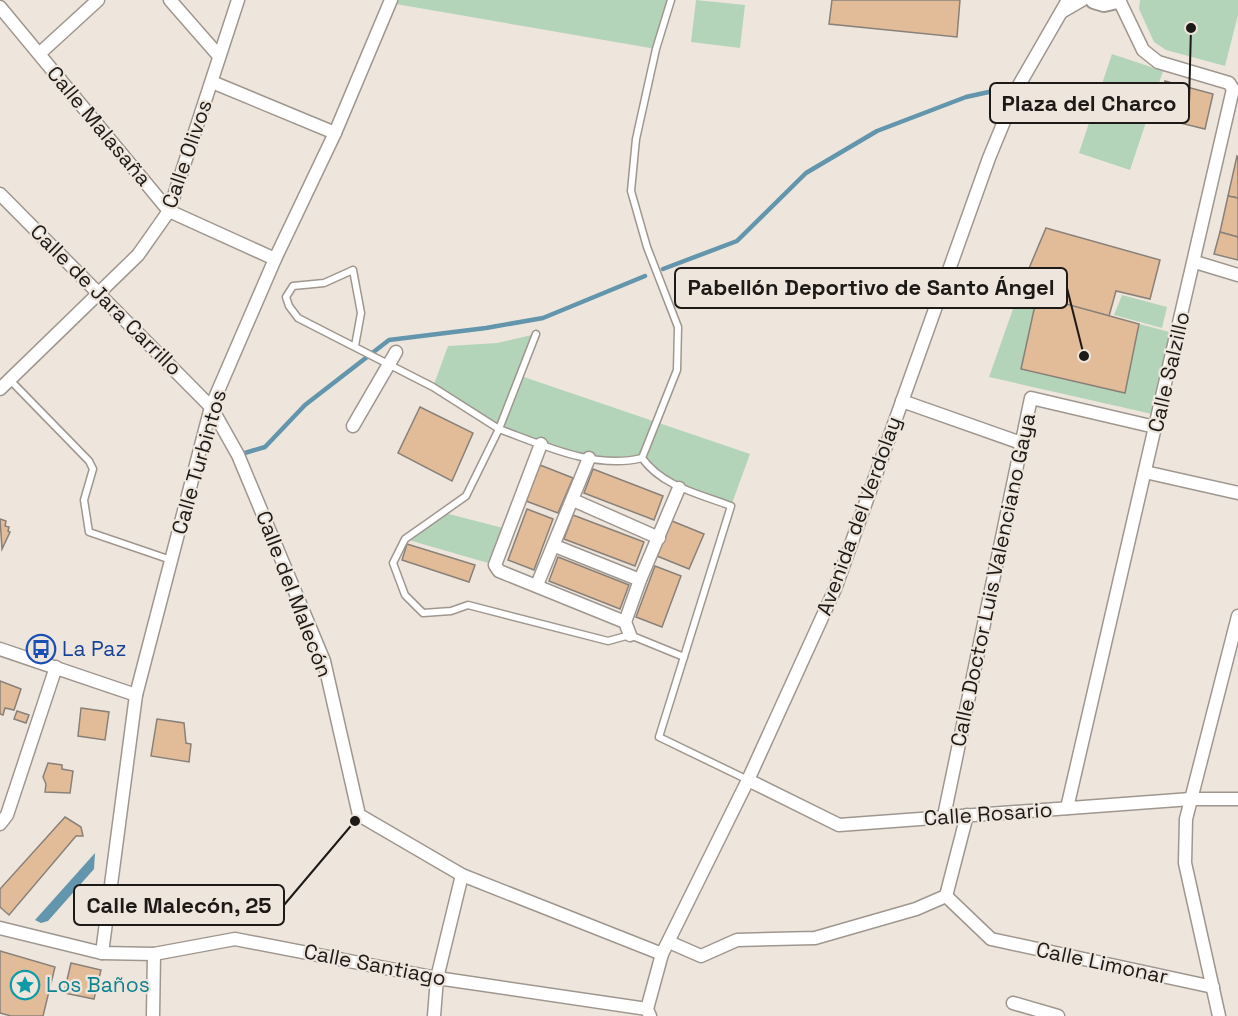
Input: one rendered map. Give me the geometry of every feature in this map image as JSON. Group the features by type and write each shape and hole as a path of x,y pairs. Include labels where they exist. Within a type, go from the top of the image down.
{"main road":[{"path":"1092,0 1111,3 1118,0"}],"street":[{"path":"39,54 98,0"},
{"path":"170,0 219,56"},
{"name":"Calle Olivos","path":"0,389 138,255 169,211 238,0"},
{"name":"Calle Turbintos","path":"102,953 136,695 212,407 275,260 335,133 391,0"},
{"name":"Avenida del Verdolay","path":"649,1013 662,954 748,780 836,589 989,158 1019,85 1068,0"},
{"name":"Avenida del Verdolay","path":"1062,12 1092,0"},
{"name":"Calle Salzillo","path":"1067,808 1195,262 1232,86 1149,57 1143,50 1118,0"},
{"name":"Calle Malasaña","path":"0,7 169,211 275,260"},
{"path":"212,81 335,133"},
{"name":"Calle de Jara Carrillo","path":"0,194 212,407"},
{"path":"1195,262 1238,274"},
{"path":"353,426 396,352"},
{"name":"Calle Doctor Luis Valenciano Gaya","path":"944,816 1031,398 1155,427"},
{"path":"902,401 1021,443"},
{"name":"Calle del Malecón","path":"212,407 238,455 324,662 359,815 462,875 662,954"},
{"path":"541,444 495,565 499,571 626,622"},
{"path":"537,585 555,546 589,458"},
{"path":"1145,472 1238,493"},
{"path":"630,635 626,622 640,580 679,488"},
{"path":"573,500 659,538"},
{"path":"555,546 640,580"},
{"path":"1219,1016 1185,863 1185,819 1238,616"},
{"path":"0,649 136,695"},
{"path":"0,824 7,815 56,667"},
{"name":"Calle Rosario","path":"748,780 839,825 1191,799 1238,799"},
{"path":"669,942 701,956 737,940 815,938 916,909 946,896 967,815"},
{"path":"434,1016 437,978 462,875"},
{"name":"Calle Limonar","path":"946,896 991,939 1213,987"},
{"path":"0,928 102,953"},
{"name":"Calle Santiago","path":"102,953 154,954 235,939 437,978 649,1013"},
{"path":"153,1016 154,954"},
{"path":"1013,1003 1058,1016"}],"lane":[{"path":"642,458 676,369 678,327 647,247 631,191 636,139 656,49 671,0"},
{"path":"355,346 361,313 353,270 324,283 292,286 286,297 288,306 298,318 433,387 499,429 589,458 622,463 642,458"},
{"path":"536,334 499,429 466,496 405,539 393,562 405,595 423,613 451,611 468,605 608,641 630,635 684,657"},
{"path":"10,379 89,461 93,469 84,501 89,532 171,560"},
{"path":"642,458 652,472 679,488 731,506 659,737 748,780"}],"green space":[{"path":"391,0 671,0 656,49 390,3"},
{"path":"696,0 745,5 740,48 691,42"},
{"path":"1140,0 1238,0 1238,15 1225,66 1166,50 1154,42 1139,9"},
{"path":"1112,54 1163,71 1130,170 1079,153"},
{"path":"1019,292 1177,334 1152,414 989,377"},
{"path":"1122,295 1167,307 1162,328 1114,315"},
{"path":"536,334 521,376 750,454 731,506 679,488 642,459 589,458 499,429 433,387 448,346 497,343"},
{"path":"445,513 507,529 495,565 405,539"}],"water":[{"path":"95,853 94,869 48,921 41,923 35,920"}],"building":[{"path":"832,0 960,0 957,37 829,24"},
{"path":"1165,81 1213,94 1205,129 1156,117"},
{"path":"1238,157 1238,198 1228,196"},
{"path":"1228,196 1238,198 1238,237 1220,232"},
{"path":"1046,228 1160,260 1150,299 1116,291 1109,316 1019,292"},
{"path":"1220,232 1238,237 1238,260 1214,254"},
{"path":"1037,296 1139,324 1125,393 1021,369"},
{"path":"420,407 473,433 452,481 398,453"},
{"path":"540,465 573,478 558,513 526,501"},
{"path":"593,469 663,496 654,520 584,493"},
{"path":"527,509 553,519 534,570 508,560"},
{"path":"573,515 644,542 635,566 564,539"},
{"path":"0,519 6,521 5,526 9,527 10,532 2,549"},
{"path":"672,521 704,534 689,569 657,556"},
{"path":"407,544 475,565 469,582 402,560"},
{"path":"558,557 629,585 620,609 549,581"},
{"path":"655,566 681,576 662,627 636,617"},
{"path":"0,681 21,689 14,710 5,708 3,715 0,714"},
{"path":"81,708 109,712 105,740 78,736"},
{"path":"17,711 29,715 26,723 14,719"},
{"path":"157,719 184,723 186,743 191,744 189,762 151,756"},
{"path":"48,763 62,765 62,769 73,771 70,793 45,792 46,784 43,777"},
{"path":"65,817 81,827 83,836 76,836 9,915 0,907 0,889"},
{"path":"0,951 55,967 43,1016 11,1016 0,1013"},
{"path":"71,963 101,970 94,999 64,993"}],"waterway":[{"path":"663,269 737,241 806,173 877,131 966,97 1016,86"},
{"path":"238,455 265,447 305,405 389,340 486,328 543,318 645,276"}],"place":[{"name":"Plaza del Charco","path":"1191,28"},
{"name":"Pabellón Deportivo de Santo Ángel","path":"1084,356"},
{"name":"La Paz","path":"41,649"},
{"name":"Calle Malecón, 25","path":"355,821"},
{"name":"Los Baños","path":"25,985"}]}
